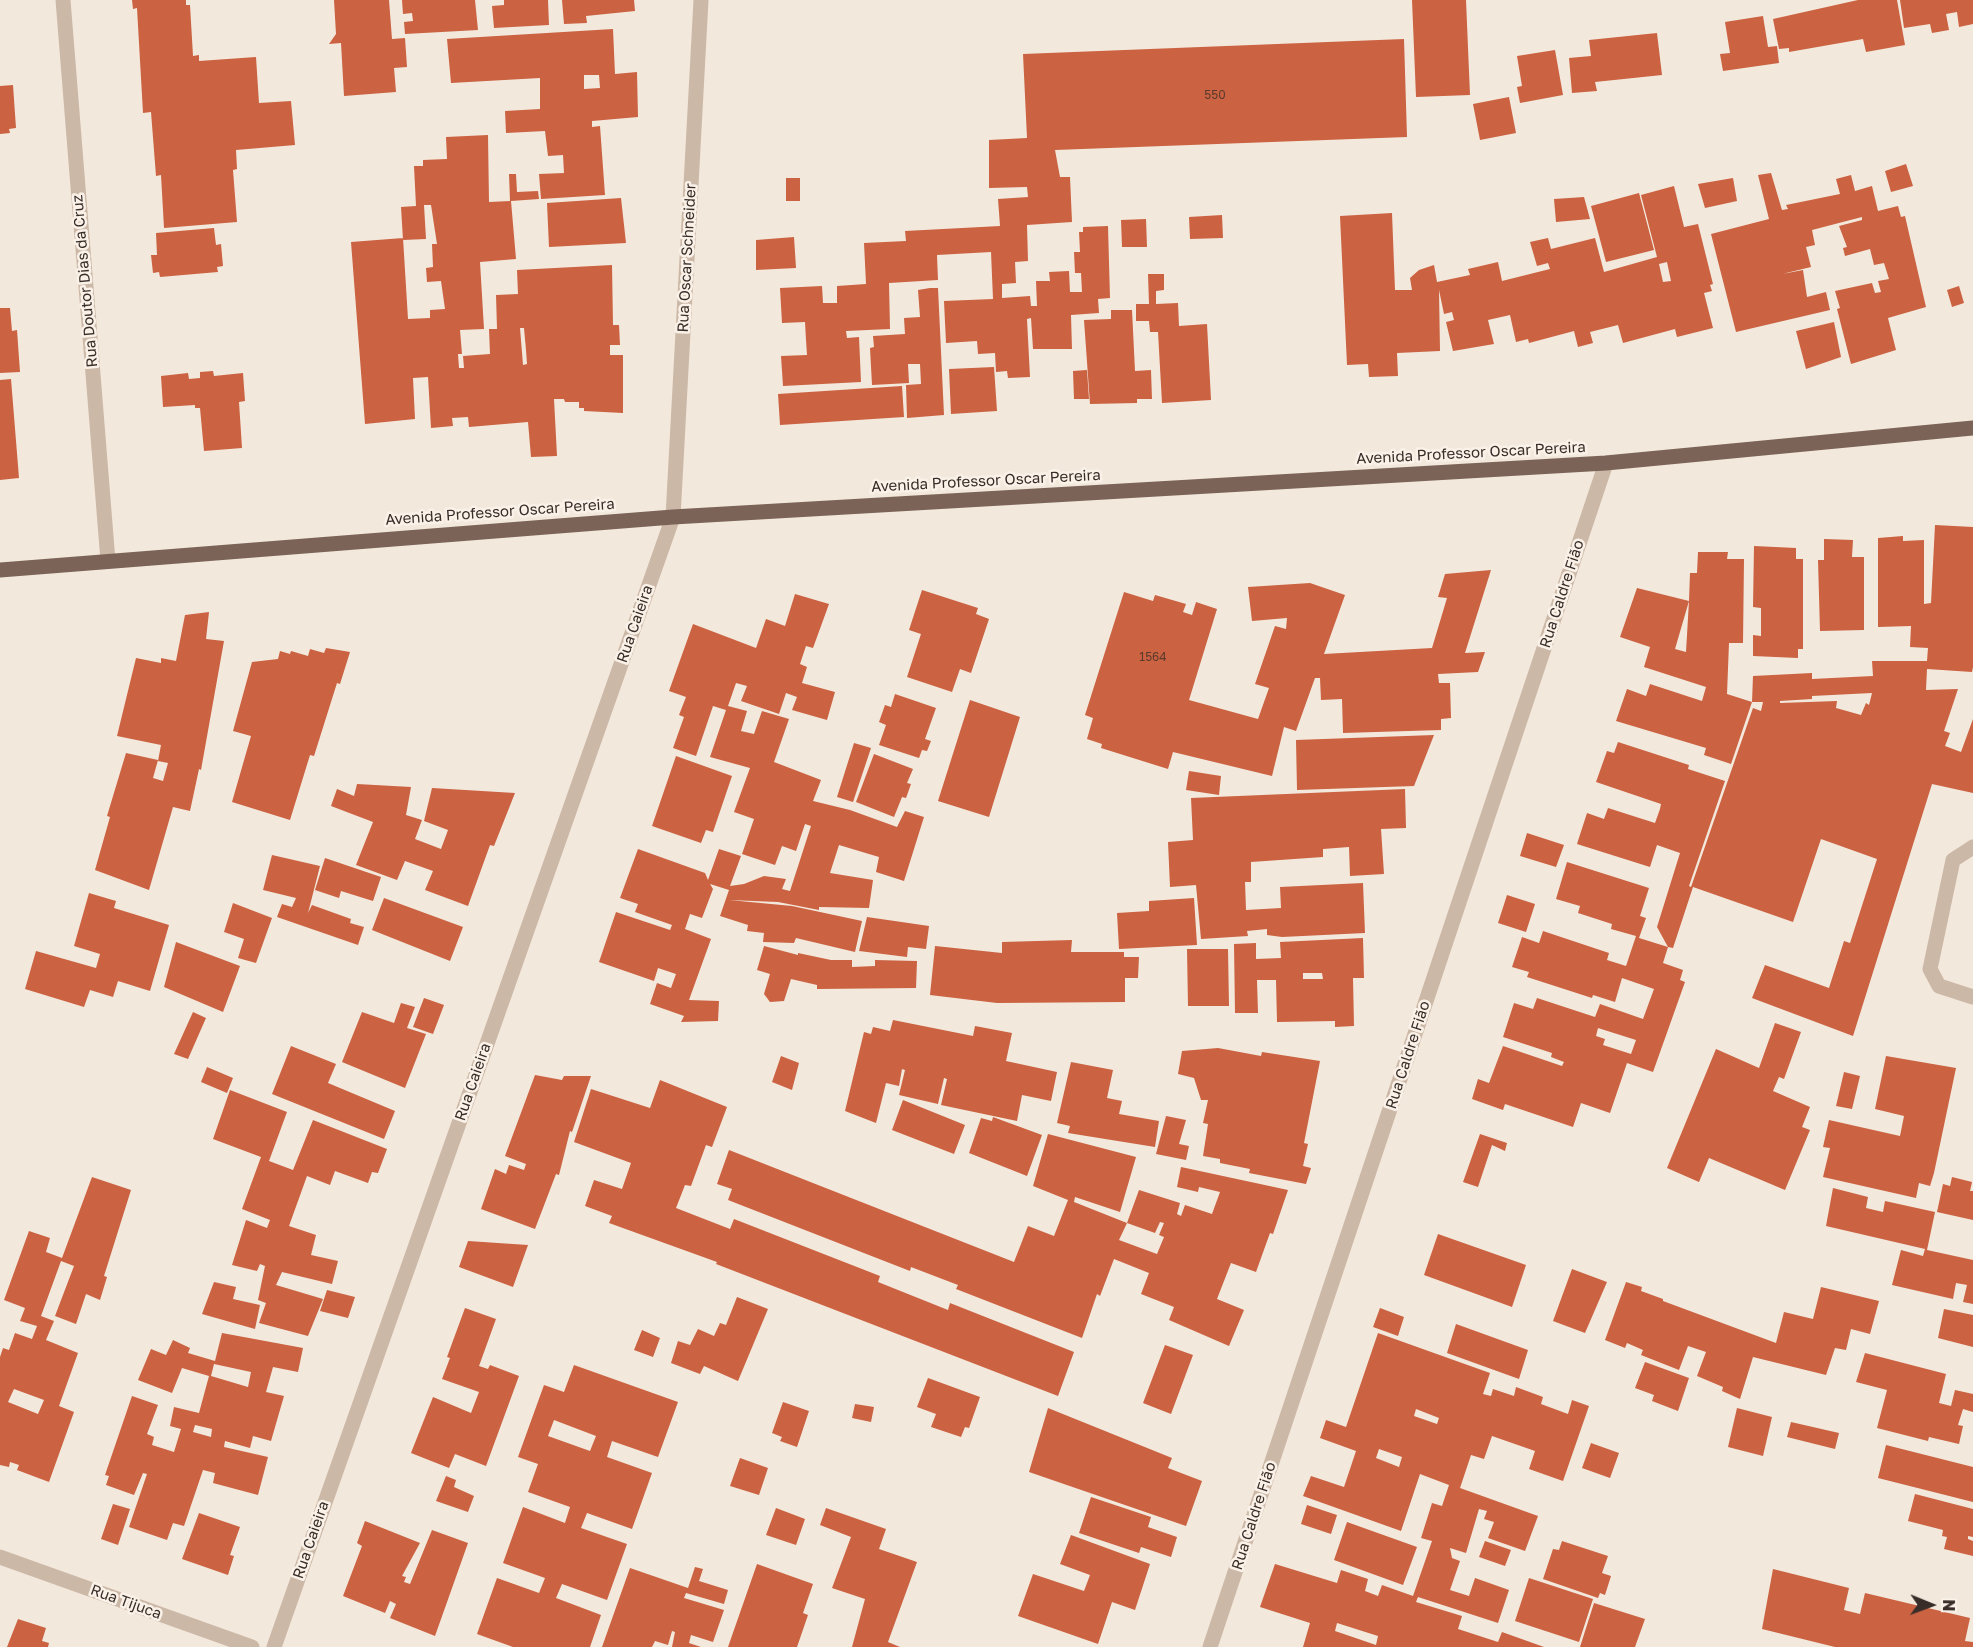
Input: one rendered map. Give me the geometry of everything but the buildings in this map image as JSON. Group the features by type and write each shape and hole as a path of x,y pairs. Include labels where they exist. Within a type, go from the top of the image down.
{"main road":[{"name":"Avenida Professor Oscar Pereira","path":"0,570 673,517 1606,463 1973,428"}],"street":[{"name":"Rua Doutor Dias da Cruz","path":"63,0 108,561"},
{"name":"Rua Oscar Schneider","path":"673,517 701,0"},
{"name":"Rua Caldre Fião","path":"1210,1647 1606,463"},
{"name":"Rua Caieira","path":"274,1647 673,517"},
{"path":"1973,847 1953,861 1930,969 1939,986 1973,997"},
{"name":"Rua Tijuca","path":"0,1557 252,1647"}]}
